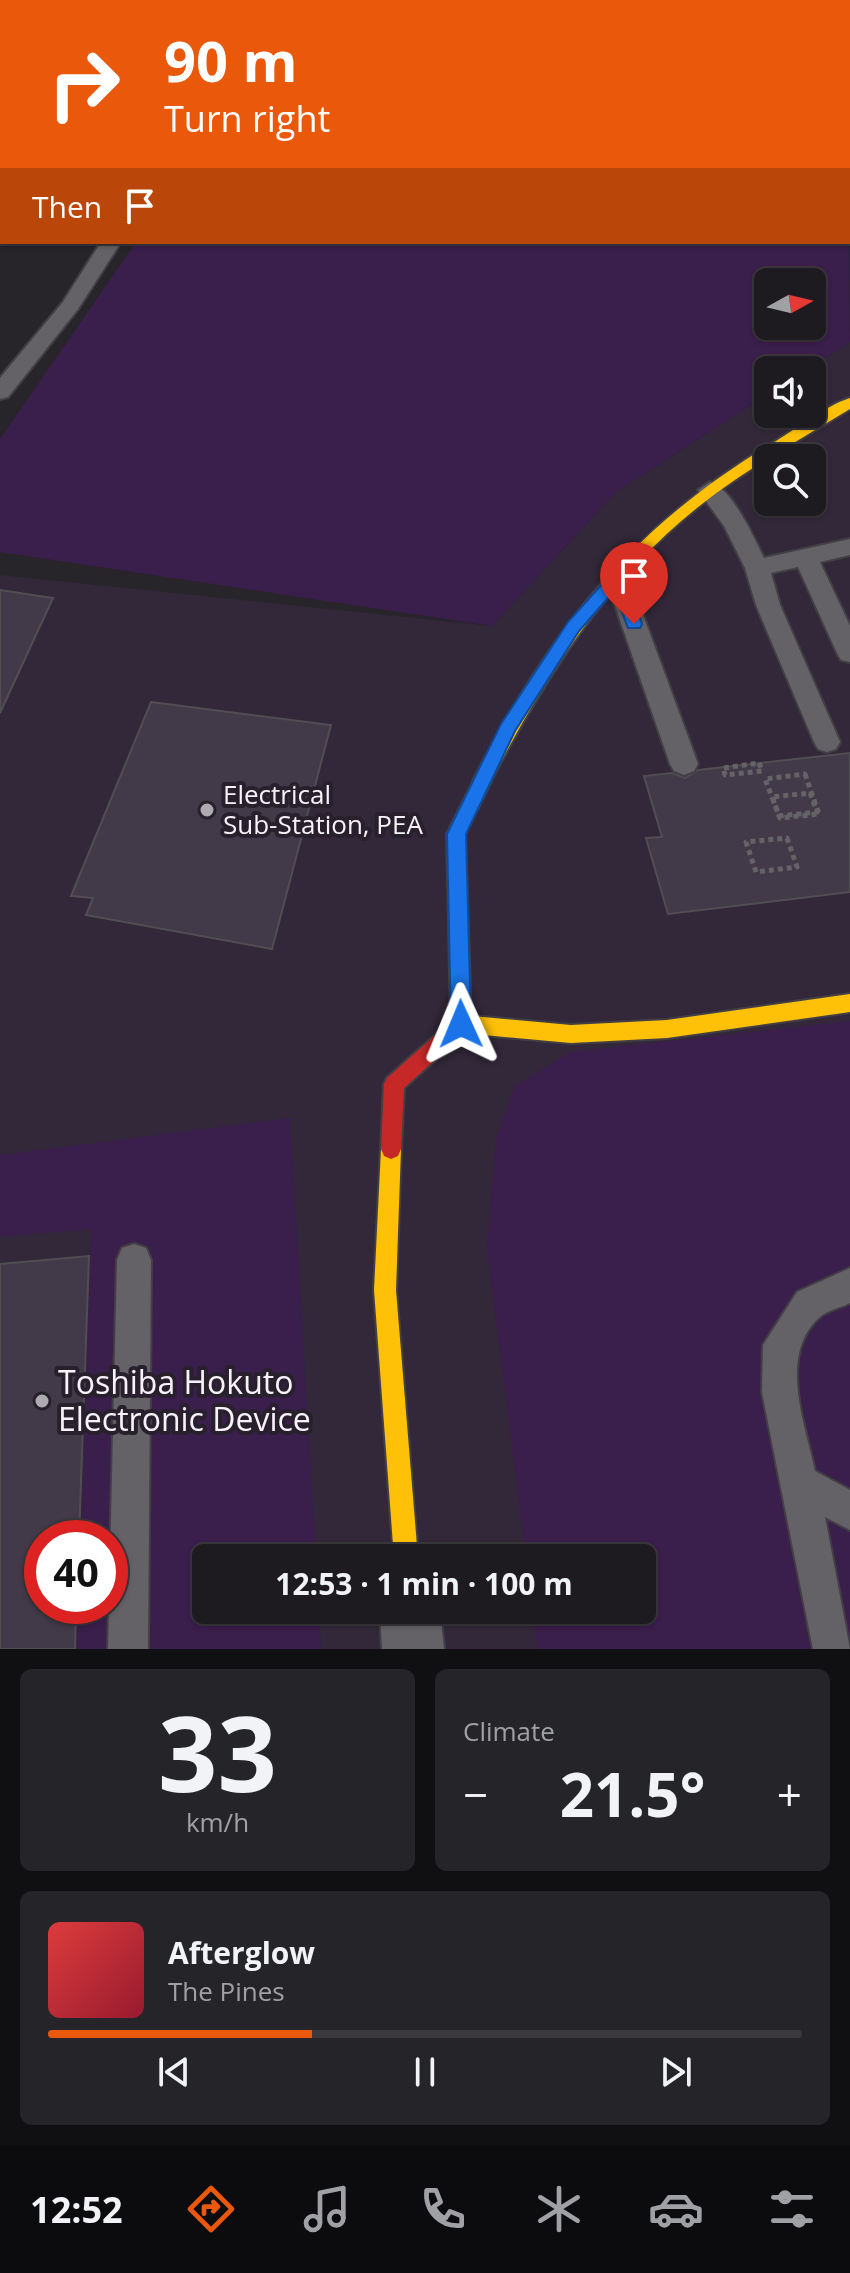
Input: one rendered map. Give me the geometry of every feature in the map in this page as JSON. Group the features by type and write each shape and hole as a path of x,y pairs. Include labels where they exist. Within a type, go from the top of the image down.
{"street":[{"path":"461,1024 456,834 507,728 573,626 651,539 710,490 850,403"},
{"path":"405,1544 385,1290 394,1084 461,1024 571,1034 667,1029 850,1003"},
{"path":"411,1624 413,1649"}],"lane":[{"path":"0,392 71,305 110,244"},
{"path":"710,490 734,523 754,561 768,605 827,742"},
{"path":"754,561 805,557 850,547"},
{"path":"805,557 850,653"},
{"path":"617,577 684,764"},
{"path":"128,1649 134,1260"},
{"path":"833,1649 780,1392 781,1345 809,1304 850,1285"},
{"path":"798,1482 850,1511"}],"path":[{"path":"759,763 762,771 725,775 723,768 759,763"},
{"path":"805,774 819,814 780,818 765,779 805,774"},
{"path":"810,793 817,812 779,816 772,797 810,793"},
{"path":"787,838 797,867 756,872 746,842 787,838"}],"shaded area":[{"path":"135,244 849,244 850,342 826,357 754,356 754,403 616,492 492,626 0,552 0,439"},
{"path":"850,342 850,1649 0,1649 0,575 492,626 616,492 754,403 754,428 826,428 826,357"},
{"path":"850,1021 850,1649 537,1649 534,1624 656,1624 656,1544 524,1544 487,1248 496,1138 515,1086 570,1052"},
{"path":"290,1118 315,1544 192,1544 192,1624 320,1624 321,1649 77,1649 78,1624 128,1624 128,1520 82,1520 91,1229 0,1237 0,1155"}],"building":[{"path":"0,590 53,598 0,713"},
{"name":"Electrical Sub-Station, PEA","path":"151,702 331,725 272,949 86,915 93,898 71,896"},
{"path":"850,753 850,892 668,914 646,838 662,837 644,776 672,773 685,778 698,770"},
{"name":"Toshiba Hokuto Electronic Device","path":"89,1256 80,1520 24,1520 24,1624 76,1624 75,1649 0,1649 0,1264"}],"traffic: slow":[{"path":"482,781 551,659 607,585 639,551 710,490 850,403"},
{"path":"461,1024 571,1034 667,1029 850,1003"},
{"path":"391,1149 385,1290 405,1544"}],"traffic: jam":[{"path":"391,1149 394,1084 461,1024 456,834 482,781"}],"place":[{"name":"Electrical Sub-Station, PEA","path":"207,810"},
{"name":"Toshiba Hokuto Electronic Device","path":"42,1401"}],"route":[{"path":"461,1024 456,834 507,728 573,626 617,577 634,624"}]}
